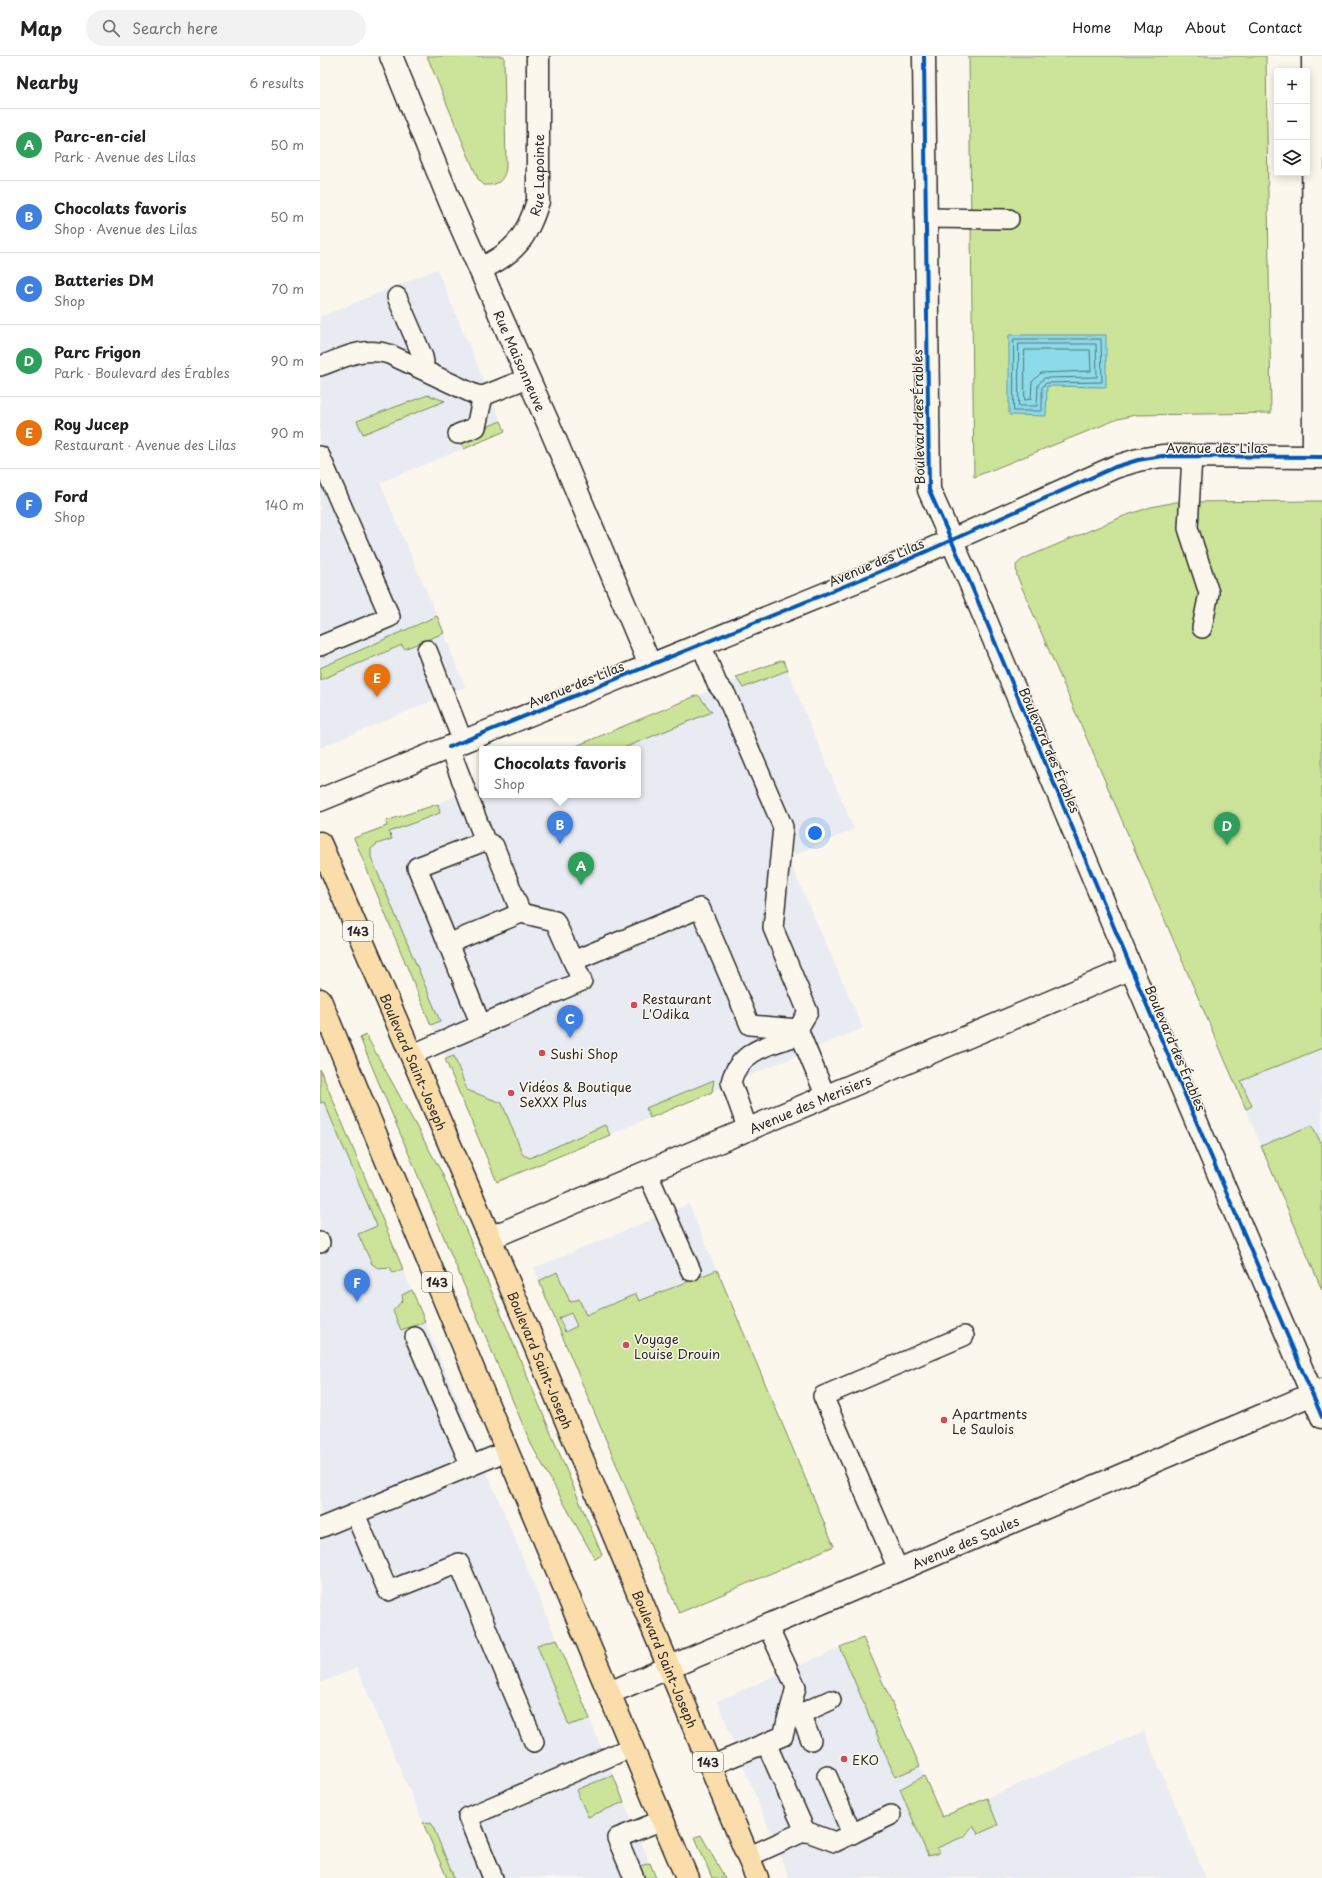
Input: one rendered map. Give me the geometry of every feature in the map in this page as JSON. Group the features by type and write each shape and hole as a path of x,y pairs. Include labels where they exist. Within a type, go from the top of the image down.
{"main road":[{"name":"Boulevard Saint-Joseph","path":"320,843 490,1238 757,1878"},
{"name":"143","path":"320,1000 507,1451 688,1878"}],"street":[{"name":"Rue Maisonneuve","path":"391,56 451,204 528,378 650,664"},
{"name":"Rue Lapointe","path":"480,269 497,261 513,250 525,235 538,201 538,56"},
{"name":"Boulevard des Érables","path":"924,56 929,490 969,580 1131,968 1317,1392 1322,1417"},
{"path":"1313,56 1318,457"},
{"name":"Avenue des Lilas","path":"320,800 951,541 1115,467 1138,460 1162,456 1318,457"},
{"name":"Avenue des Merisiers","path":"490,1238 1131,968"},
{"name":"Avenue des Saules","path":"609,1693 1317,1392"}],"lane":[{"path":"925,218 1009,219"},
{"path":"397,297 423,357 424,362 422,369"},
{"path":"320,366 365,351 376,350 389,354 476,395 483,396 528,378"},
{"path":"458,434 476,427 483,396"},
{"path":"320,456 390,617 320,646"},
{"path":"1192,456 1188,528 1209,593 1202,628"},
{"path":"701,644 717,684 726,695 783,827 773,928 808,1012 799,1032 749,1054 738,1065 732,1076 732,1088 748,1130"},
{"path":"427,650 485,841 494,846 521,913"},
{"path":"481,1025 417,867 485,841"},
{"path":"573,961 700,908 750,1025 799,1032"},
{"path":"411,1055 582,981 555,920 521,913 448,944"},
{"path":"799,1032 826,1097"},
{"path":"647,1172 691,1271"},
{"path":"898,1569 823,1396 964,1336"},
{"path":"416,1337 471,1466"},
{"path":"320,1528 507,1451"},
{"path":"355,1514 388,1591 458,1563 534,1742"},
{"path":"710,1766 783,1736 794,1717 796,1687 767,1625"},
{"path":"794,1717 831,1700"},
{"path":"794,1717 811,1740"},
{"path":"766,1743 805,1832"},
{"path":"493,1878 468,1817 632,1747"},
{"path":"827,1776 852,1834"},
{"path":"748,1857 805,1832 835,1842 892,1815"},
{"path":"634,1878 617,1838 663,1820"}],"shaded area":[{"path":"437,269 505,431 380,483 437,616 465,687 320,748 320,317"},
{"path":"783,660 854,829 794,855 789,860 863,1028 497,1182 354,838 479,786 479,798 641,798 641,746 576,746"},
{"path":"1322,1048 1322,1290 1235,1084"},
{"path":"320,1069 656,1878 447,1878 357,1668 320,1683"},
{"path":"689,1204 718,1274 564,1339 534,1268"},
{"path":"863,1638 942,1817 1144,1731 1206,1878 789,1878 717,1701"}],"green space":[{"path":"427,56 504,56 506,168 504,176 499,182 493,185 484,185 478,179"},
{"path":"969,56 1266,56 1271,413 1135,415 1118,419 974,477"},
{"path":"428,395 445,401 363,434 357,421"},
{"path":"501,421 505,431 464,449 460,438"},
{"path":"1322,501 1322,1048 1241,1081 1252,1106 1246,1109 1017,576 1016,565 1023,559 1124,516 1151,507 1176,502"},
{"path":"437,616 444,633 404,649 402,645 320,680 320,668"},
{"path":"783,660 788,670 743,688 736,677"},
{"path":"698,695 712,712 628,746 576,746"},
{"path":"438,804 440,813 389,832 392,839 377,844 371,849 371,857 440,1021 431,1025 354,838 387,826 386,821"},
{"path":"366,1035 442,1173 602,1555 595,1559 531,1444 360,1038"},
{"path":"454,1056 467,1090 502,1103 523,1155 530,1158 605,1125 610,1135 497,1182 445,1059"},
{"path":"320,1069 403,1269 393,1273 390,1267 378,1268 372,1264 358,1234 377,1226 324,1102 320,1103"},
{"path":"714,1080 712,1092 650,1118 646,1108"},
{"path":"1312,1125 1322,1145 1322,1290 1261,1146"},
{"path":"717,1270 834,1546 679,1613 539,1281 557,1272 570,1302 579,1299 586,1315 636,1294 639,1301","holes":["571,1313 577,1326 565,1332 559,1318"]},
{"path":"412,1290 425,1322 401,1330 393,1311 403,1300 402,1295"},
{"path":"863,1638 920,1766 895,1777 840,1647"},
{"path":"557,1639 590,1719 569,1725 537,1645"},
{"path":"613,1775 624,1802 588,1817 576,1790"},
{"path":"924,1776 942,1817 987,1798 998,1825 978,1834 973,1825 965,1836 937,1848 939,1853 928,1856 900,1789"},
{"path":"431,1822 454,1878 447,1878 423,1823"},
{"path":"701,1835 725,1878 712,1878 695,1837"},
{"path":"650,1863 656,1878 645,1878 640,1866"}],"water":[{"path":"1009,335 1106,335 1106,387 1047,386 1046,416 1009,415"}],"cycle path":[{"path":"924,56 929,490 969,580 1131,968 1322,1417"},
{"path":"449,747 896,565 1115,467 1138,460 1162,456 1322,457"}],"place":[{"name":"Roy Jucep","path":"377,697"},
{"name":"Chocolats favoris","path":"560,844"},
{"name":"Parc Frigon","path":"1227,845"},
{"name":"Parc-en-ciel","path":"581,885"},
{"name":"Restaurant L'Odika","path":"634,1005"},
{"name":"Batteries DM","path":"570,1038"},
{"name":"Sushi Shop","path":"542,1053"},
{"name":"Vidéos & Boutique SeXXX Plus","path":"511,1093"},
{"name":"Ford","path":"357,1302"},
{"name":"Voyage Louise Drouin","path":"626,1345"},
{"name":"Apartments Le Saulois","path":"944,1420"},
{"name":"EKO","path":"844,1759"}]}
